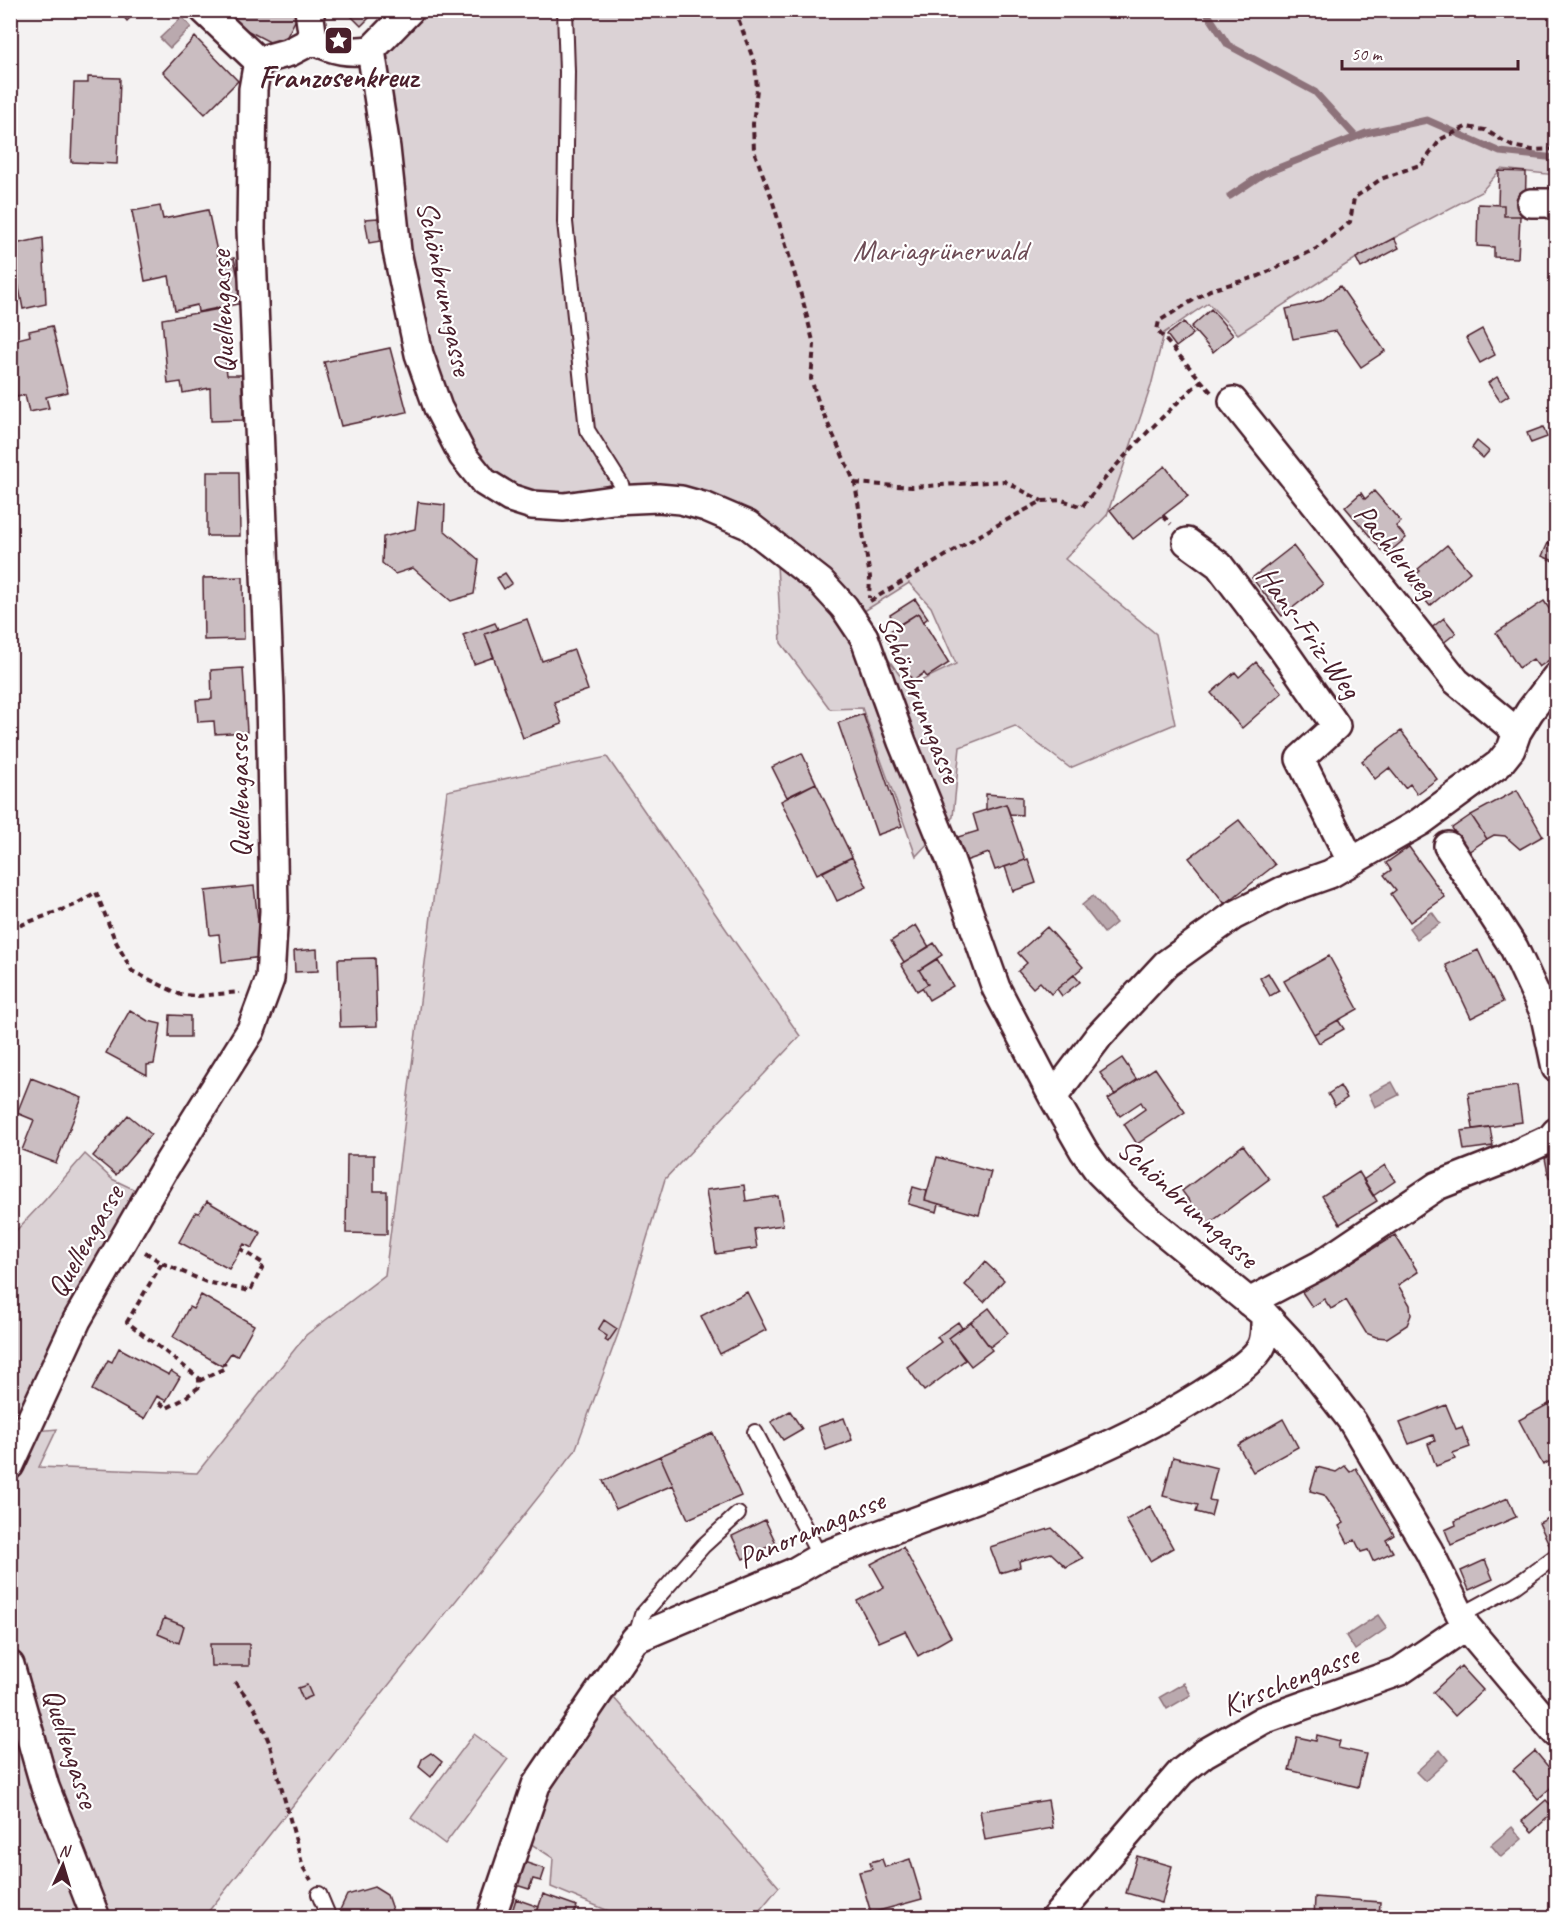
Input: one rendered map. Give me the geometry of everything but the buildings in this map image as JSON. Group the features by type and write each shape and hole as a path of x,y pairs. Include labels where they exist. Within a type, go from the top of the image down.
{"street":[{"path":"204,10 258,61 290,52 314,40"},
{"path":"309,10 314,40"},
{"path":"314,40 335,50 353,52 371,50 410,10"},
{"name":"Schönbrunngasse","path":"371,50 386,148 398,251 419,354 438,408 463,456 484,482 510,498 532,505 564,507 624,500 681,500 706,507 748,525 821,582 844,608 864,637 950,859 996,988 1053,1097 1099,1173 1165,1234 1257,1309 1293,1345 1352,1421 1429,1551 1463,1621 1557,1733"},
{"name":"Quellengasse","path":"10,1465 77,1320 163,1171 251,1030 270,979 274,911 270,697 251,230 253,88 258,61"},
{"name":"Pachlerweg","path":"1225,399 1456,681 1517,732"},
{"name":"Hans-Friz-Weg","path":"1187,542 1218,566 1281,647 1336,726 1300,759 1351,861"},
{"path":"1053,1097 1099,1036 1166,964 1233,916 1282,891 1330,874 1420,822 1499,764 1511,749 1517,732 1530,711 1557,677"},
{"path":"1448,846 1514,948 1544,1012 1557,1068"},
{"name":"Schönbrunngasse","path":"1257,1309 1437,1186 1506,1159 1551,1138 1557,1132"},
{"name":"Panoramagasse","path":"634,1639 794,1572 820,1557 1036,1475 1159,1421 1242,1367 1261,1347 1264,1336 1257,1309"},
{"name":"Kirschengasse","path":"1055,1917 1181,1772 1205,1753 1263,1720 1400,1671 1463,1621"},
{"path":"491,1917 536,1785 634,1639"},
{"name":"Quellengasse","path":"10,1665 45,1787 96,1917"}],"lane":[{"path":"565,10 567,72 565,222 587,430 621,484 624,500"},
{"path":"755,1432 820,1557"},
{"path":"634,1639 642,1615 703,1546 738,1514"},
{"path":"1463,1621 1557,1556"},
{"path":"319,1894 329,1917"}],"path":[{"path":"735,10 755,64 757,89 753,124 754,151 771,196 814,345 811,379 819,404 855,483 870,577 864,637"},
{"path":"1225,399 1202,380 1157,330 1159,321 1210,290 1259,276 1316,249 1350,222 1354,198 1381,179 1422,164 1441,139 1466,127 1485,130 1512,146 1532,150 1557,149"},
{"path":"869,602 992,528 1042,501 1062,500 1082,507 1099,485 1162,417 1202,380"},
{"path":"855,483 921,487 1004,481 1042,501"},
{"path":"10,929 75,905 96,892 115,940 132,970 181,995 247,992"},
{"path":"142,1251 162,1263 206,1282 250,1291 264,1264 241,1249"},
{"path":"155,1400 167,1408 199,1387 199,1378 127,1322 162,1263"},
{"path":"199,1381 225,1368 224,1363"},
{"path":"235,1682 255,1708 269,1742 303,1867 319,1894"}],"green space":[{"name":"Mariagrünerwald","path":"414,10 1556,11 1556,175 1501,169 1481,192 1358,257 1238,334 1208,303 1164,333 1151,386 1107,515 1065,559 1156,634 1175,724 1070,768 1015,726 960,747 953,817 916,856 862,708 830,709 781,643 777,564 860,619 908,687 956,664 931,607 909,583 858,615 808,559 755,512 697,489 621,485 566,499 502,484 470,448 440,382 416,292 387,50"},
{"path":"607,757 800,1036 665,1179 618,1334 575,1451 204,1917 96,1917 11,1665 10,1465 26,1432 57,1429 39,1467 197,1473 306,1335 385,1275 447,791"},
{"path":"85,1154 112,1179 144,1194 11,1446 11,1236"},
{"path":"614,1698 779,1887 754,1917 623,1917 551,1887 553,1858 525,1840 553,1776"},
{"path":"10,1704 86,1917 11,1917"},
{"path":"474,1734 508,1759 445,1844 411,1818"}],"shaded area":[{"path":"182,17 191,27 170,48 160,38"},
{"path":"1093,896 1116,923 1104,933 1082,905"},
{"path":"1432,912 1440,923 1417,939 1409,928"},
{"path":"1392,1082 1399,1095 1375,1107 1369,1094"},
{"path":"1378,1615 1387,1628 1355,1650 1346,1636"},
{"path":"1184,1683 1191,1695 1167,1709 1160,1697"},
{"path":"1440,1750 1448,1760 1425,1781 1416,1772"},
{"path":"1512,1827 1522,1839 1501,1857 1491,1845"}],"waterway":[{"path":"1205,10 1228,45 1315,92 1356,137"},
{"path":"1230,196 1263,174 1366,133 1427,120 1500,152 1556,158"}],"place":[{"name":"Franzosenkreuz","path":"338,40"}]}
